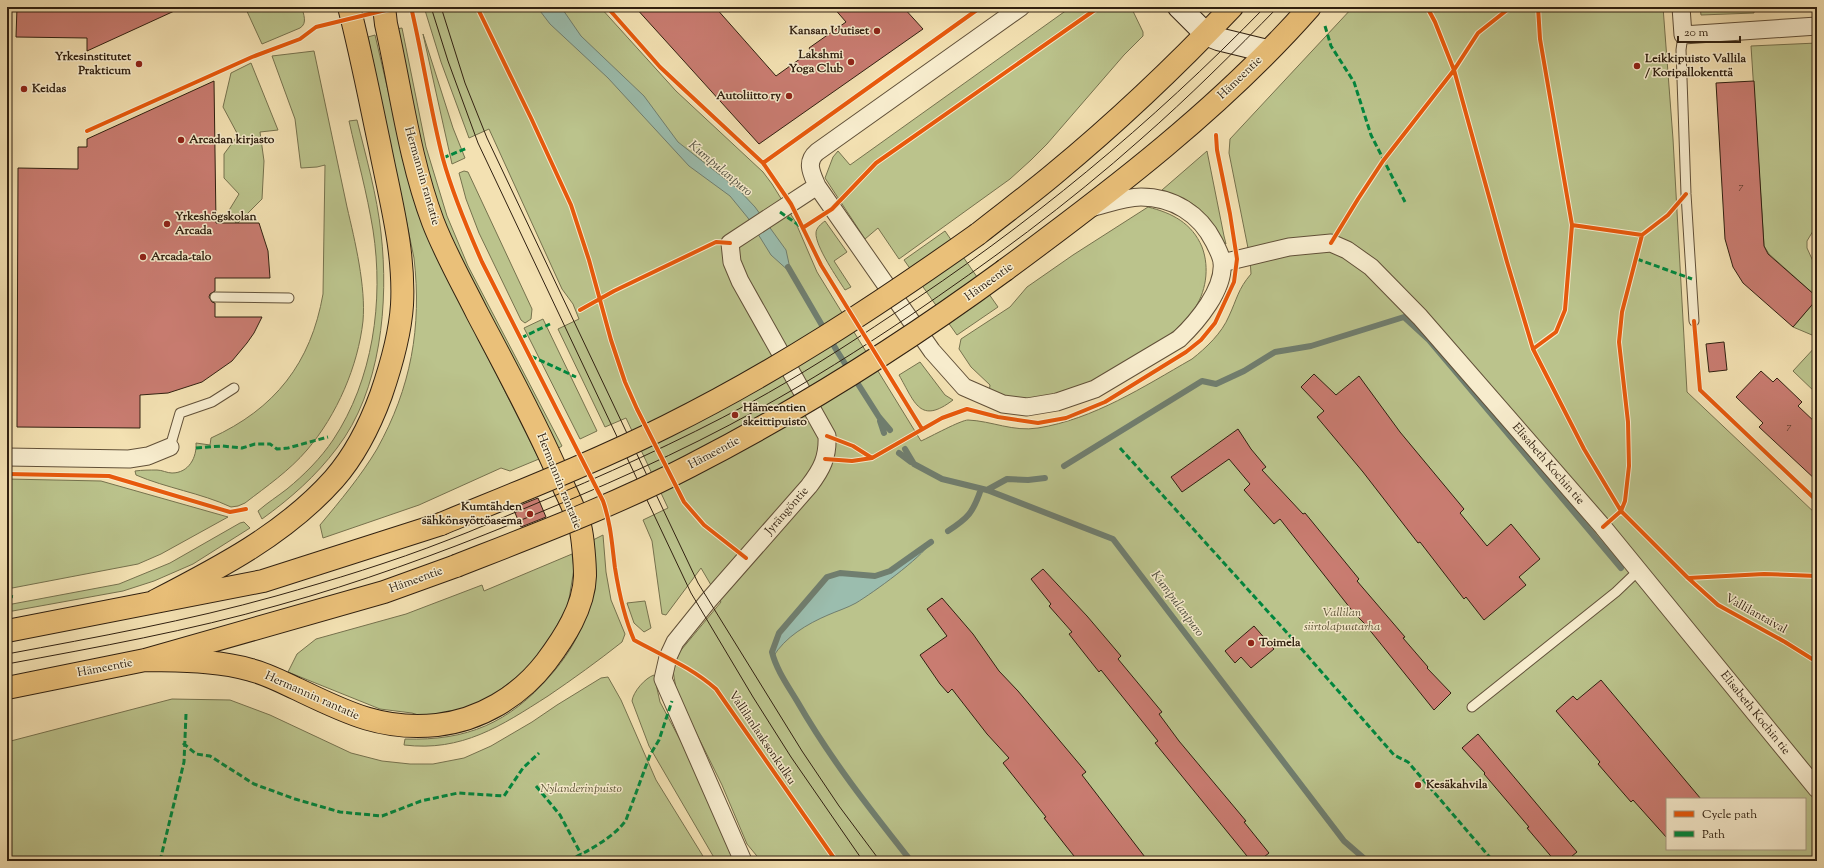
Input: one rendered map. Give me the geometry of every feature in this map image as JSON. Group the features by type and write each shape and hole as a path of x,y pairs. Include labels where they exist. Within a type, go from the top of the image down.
{"main road":[{"path":"155,601 220,567 268,537 311,502 337,475 360,441 368,428 386,381 398,336 402,304 396,224 349,7"},
{"name":"Hermannin rantatie","path":"145,660 223,663 253,670 276,679 347,713 373,722 408,726 436,725 464,721 485,712 506,700 527,682 544,665 562,640 579,602 585,577 580,526 541,436 452,264 433,221 411,144 386,24 384,7"},
{"path":"7,631 263,581 363,550 440,524 590,462 667,426 799,354 917,278 978,234 1104,132 1232,7"},
{"name":"Hämeentie","path":"7,688 145,660 291,620 384,592 456,566 608,504 689,467 766,426 879,358 944,314 1087,210 1226,92 1310,7"}],"street":[{"path":"1021,7 812,156 810,161 817,186 932,351 964,387 1003,404 1027,407 1057,402 1095,389 1179,339 1191,329 1210,302 1217,286 1222,262 1218,249 1209,232 1200,220 1189,210 1174,203 1142,197 1125,199 1087,210"},
{"path":"1179,7 1206,34 1218,39 1267,51"},
{"path":"1681,7 1683,35 1817,26"},
{"name":"Jyrängöntie","path":"743,861 663,679 668,656 675,642 708,601 809,486 823,467 827,453 827,436 740,281 732,262 730,243 751,231 817,186"},
{"name":"Elisabeth Kochin tie","path":"1222,262 1289,247 1331,243 1347,250 1371,267 1420,317 1639,570 1817,789"},
{"path":"7,457 129,459 148,456 170,447"}],"lane":[{"path":"1683,35 1681,50 1686,194 1694,321"},
{"path":"215,297 289,298"},
{"path":"170,447 180,413 212,402 234,388"},
{"path":"1472,707 1616,592 1639,570"}],"green space":[{"path":"245,7 302,7 304,24 300,28 262,44"},
{"name":"Vallilan siirtolapuutarha","path":"424,7 600,7 676,91 763,172 772,184 795,221 817,272 921,441 968,420 1020,429 1038,428 1059,424 1098,410 1137,391 1192,359 1208,345 1226,322 1240,289 1251,274 1250,258 1229,153 1230,139 1353,7 1663,7 1673,139 1687,392 1817,515 1817,861 761,861 747,844 722,785 677,694 673,671 677,655 721,602 701,568 666,615 662,614 652,541 643,520 668,508 626,418 605,427 558,329 579,319 573,304 562,289 489,129 469,138 441,62"},
{"path":"1071,7 1131,7 1143,32 1143,36 1124,55 1047,144 1010,179 899,259 878,228 865,239 825,178 833,157 838,151 850,165"},
{"path":"1700,7 1754,7 1754,13 1701,15"},
{"path":"402,28 426,147 447,216 468,266 562,446 557,449 465,273 431,189 396,29"},
{"path":"423,34 453,128 465,158 452,164"},
{"path":"375,35 403,155 484,350 539,459 510,471 501,468 419,505 323,538 320,525 343,498 364,469 389,426 406,380 415,333 416,284 414,258 368,37"},
{"path":"1817,43 1817,228 1813,231 1807,241 1807,248 1817,270 1817,297 1769,254 1764,246 1751,46"},
{"path":"314,51 359,264 364,308 360,338 351,372 337,406 318,436 300,458 278,478 245,503 231,507 208,498 147,480 136,475 135,471 157,470 172,473 183,470 191,463 193,459 196,443 210,445 211,438 254,413 271,398 286,381 299,362 309,342 317,319 323,294 325,165 301,168 295,119 272,56"},
{"path":"251,63 278,130 260,132 264,161 262,199 238,223 236,223 228,212 239,194 224,178 224,154 238,135 223,107 231,73"},
{"path":"357,120 377,205 383,260 384,288 382,316 372,373 364,400 352,425 337,448 302,486 262,519 258,511 300,478 318,460 333,440 347,417 358,392 366,366 376,312 377,284 373,230 349,121"},
{"path":"1207,151 1226,244 1202,211 1186,200 1162,190"},
{"path":"464,171 468,172 532,309 531,319 525,323 521,320 479,233 466,199 459,173"},
{"path":"1148,207 1165,212 1187,225 1193,231 1202,247 1206,263 1204,288 1193,311 1167,337 1146,351 1092,382 1064,392 1026,400 1017,400 989,393 990,385 971,367 959,349 961,339 1010,307 1027,287 1073,255"},
{"path":"825,221 847,252 834,261 851,287 845,290 819,246 816,233 820,225"},
{"path":"945,231 998,307 957,335 904,260"},
{"path":"1817,299 1817,329 1812,335 1793,327"},
{"path":"543,319 597,431 580,439 524,328"},
{"path":"1817,345 1817,394 1793,371"},
{"path":"920,362 945,395 953,400 933,411 926,410 914,402 899,375"},
{"path":"7,479 101,481 228,517 161,554 138,564 7,589"},
{"path":"244,522 250,528 193,564 154,581 123,591 7,612 7,605 119,584 170,563"},
{"path":"603,535 606,572 611,600 625,634 622,642 548,696 497,727 463,740 444,745 404,745 405,739 448,737 485,726 519,706 535,692 560,663 578,635 586,613 593,540"},
{"path":"572,554 574,569 568,605 552,635 527,669 492,696 461,711 424,717 412,713 380,709 288,672 297,654 316,639 406,614 482,585 484,591"},
{"path":"645,601 651,628 644,632 634,623 627,603"},
{"path":"654,675 660,702 686,751 736,861 716,861 649,746 632,701 640,686"},
{"name":"Nylanderinpuisto","path":"608,677 621,700 656,780 706,861 7,861 7,742 172,699 230,700 270,715 351,753 382,761 410,764 433,764 464,758 491,746 601,678"}],"shaded area":[{"path":"537,7 561,7 581,36 644,96 678,142 739,190 755,207 786,250 791,273 771,255 748,218 730,196 689,166 608,78 550,24"},
{"path":"931,542 907,566 874,591 856,603 820,619 790,637 773,657 772,652 779,633 827,577 840,573 875,576 890,571"}],"building":[{"path":"17,7 183,7 87,51 87,38 16,37"},
{"path":"635,7 715,7 776,76 811,51 809,48 846,22 833,7 903,7 923,29 759,144"},
{"name":"Yrkeshögskolan Arcada","path":"214,81 216,223 259,223 268,251 270,278 215,278 215,291 210,294 209,297 212,302 215,303 215,317 262,317 254,333 232,361 202,382 168,393 140,395 140,428 17,427 18,168 78,169 78,147 87,147 87,139"},
{"path":"1754,81 1764,246 1768,254 1817,297 1817,299 1793,327 1743,283 1733,267 1725,239 1716,83"},
{"path":"1724,342 1727,370 1709,372 1706,344"},
{"path":"1761,371 1773,382 1777,378 1802,402 1798,406 1817,424 1817,481 1759,427 1763,423 1736,397"},
{"path":"1314,374 1336,395 1359,376 1400,432 1464,509 1460,513 1487,546 1511,524 1540,559 1519,577 1526,585 1484,620 1466,597 1464,599 1420,542 1418,543 1363,472 1317,417 1324,411 1301,387"},
{"path":"1238,429 1251,449 1266,467 1262,470 1303,514 1305,513 1359,579 1357,581 1405,637 1403,638 1428,667 1427,668 1451,693 1434,710 1364,623 1354,613 1280,519 1274,524 1244,490 1250,484 1229,459 1182,492 1171,477"},
{"path":"538,498 546,517 521,527 513,508"},
{"path":"1043,569 1087,616 1121,656 1118,659 1162,712 1159,714 1179,741 1246,821 1244,822 1269,853 1259,861 1251,861 1155,743 1158,741 1101,670 1099,672 1069,634 1072,632 1049,606 1051,604 1031,579"},
{"path":"942,598 973,634 999,671 1018,691 1086,772 1082,775 1148,861 1078,861 1044,818 1046,817 1003,763 1009,758 987,734 952,689 948,693 940,684 920,655 947,636 927,609"},
{"name":"Toimela","path":"1254,626 1274,649 1251,668 1241,657 1235,663 1225,651"},
{"path":"1601,680 1700,798 1666,798 1666,837 1633,800 1631,802 1598,764 1600,762 1556,711 1573,696 1577,700"},
{"path":"1478,734 1577,852 1566,861 1555,861 1527,828 1529,827 1484,774 1485,773 1462,748"}],"waterway":[{"name":"Kumpulanpuro","path":"788,267 837,351 879,417 890,430"},
{"path":"1064,466 1202,381 1216,384 1244,371 1275,352 1311,346 1404,317 1429,340 1621,568"},
{"path":"880,421 884,433"},
{"name":"Kumpulanpuro","path":"905,449 914,464 942,479 987,490 1113,539 1344,841 1367,861"},
{"path":"899,453 911,462"},
{"path":"987,490 1007,479 1028,480 1045,478"},
{"path":"948,531 969,514 981,489"},
{"path":"911,861 865,803 823,743 776,665 772,652 779,633 827,577 840,573 875,576 890,571 931,542"}],"tram line":[{"path":"431,7 448,61 478,143 691,593 753,697 791,757 863,861"},
{"path":"441,7 465,83 487,138 698,583 802,751 839,806 880,861"},
{"path":"7,654 142,628 209,613 243,605 341,577 458,536 613,470 696,431 750,403 840,349 943,281 992,246 1087,172 1133,133 1222,50 1265,7"},
{"path":"7,664 143,638 211,623 368,578 514,523 638,470 699,441 759,409 872,341 1028,232 1113,163 1159,123 1211,74 1278,7"}],"marked path":[{"path":"1325,26 1331,46 1354,82 1371,135 1405,202"},
{"path":"443,158 467,148"},
{"path":"780,212 800,226"},
{"path":"1637,259 1692,279"},
{"path":"521,338 550,324"},
{"path":"531,356 576,377"},
{"path":"196,448 222,446 242,448 255,444 270,444 277,449 288,448 328,437"},
{"path":"1120,448 1299,646 1394,755 1408,762 1493,861"},
{"path":"7,596 14,597"},
{"path":"568,861 608,838 626,820 650,755 659,740 672,701"},
{"path":"160,861 184,762 186,714"},
{"path":"183,743 196,754 210,756 254,784 295,799 340,812 382,816 421,801 458,793 504,796 523,768 539,753"},
{"path":"536,786 560,815 581,854"}],"cycle path":[{"path":"87,131 252,57 300,39 316,27 398,7"},
{"name":"Vallilanlaaksonkulku","path":"411,7 438,140 451,186 482,262 603,501 610,526 620,596 627,623 634,640 687,668 716,689 836,861"},
{"path":"477,7 571,205 589,260 611,340 625,382 637,409 684,502 704,525 746,558"},
{"path":"607,7 660,67 763,163 791,204 821,265 922,429"},
{"path":"763,163 981,7"},
{"path":"804,227 832,209 876,163 1099,7"},
{"path":"1427,7 1435,22 1454,70 1507,262 1533,349 1584,449 1621,511"},
{"path":"1331,243 1383,161 1454,70 1478,33 1507,10 1516,7"},
{"path":"1533,349 1556,332 1565,310 1572,225 1540,39 1538,7"},
{"path":"825,459 852,461 872,458 942,418 967,409 998,417 1038,423 1066,418 1105,402 1186,352 1201,340 1215,323 1234,282 1237,259 1230,214 1217,150 1216,135"},
{"path":"1621,511 1625,501 1629,466 1628,422 1619,342 1622,312 1642,235 1668,215 1686,194"},
{"path":"1572,225 1642,235"},
{"path":"580,310 614,291 716,242 730,243"},
{"path":"1694,321 1700,390 1817,501"},
{"path":"827,436 853,446 872,458"},
{"path":"7,474 109,476 230,512 246,509"},
{"name":"Vallilantaival","path":"1603,527 1621,511 1688,578 1718,605 1785,642 1817,662"},
{"path":"1688,578 1764,574 1817,576"}],"place":[{"name":"Kansan Uutiset","path":"877,31"},
{"name":"Lakshmi Yoga Club","path":"851,62"},
{"name":"Yrkesinstitutet Prakticum","path":"139,64"},
{"name":"Leikkipuisto Vallila / Koripallokenttä","path":"1637,66"},
{"name":"Keidas","path":"24,89"},
{"name":"Autoliitto ry","path":"789,96"},
{"name":"Arcadan kirjasto","path":"181,140"},
{"name":"Yrkeshögskolan Arcada","path":"167,224"},
{"name":"Arcada-talo","path":"143,257"},
{"name":"Hämeentien skeittipuisto","path":"735,415"},
{"name":"Kumtähden sähkönsyöttöasema","path":"530,514"},
{"name":"Toimela","path":"1251,643"},
{"name":"Kesäkahvila","path":"1418,785"}]}
